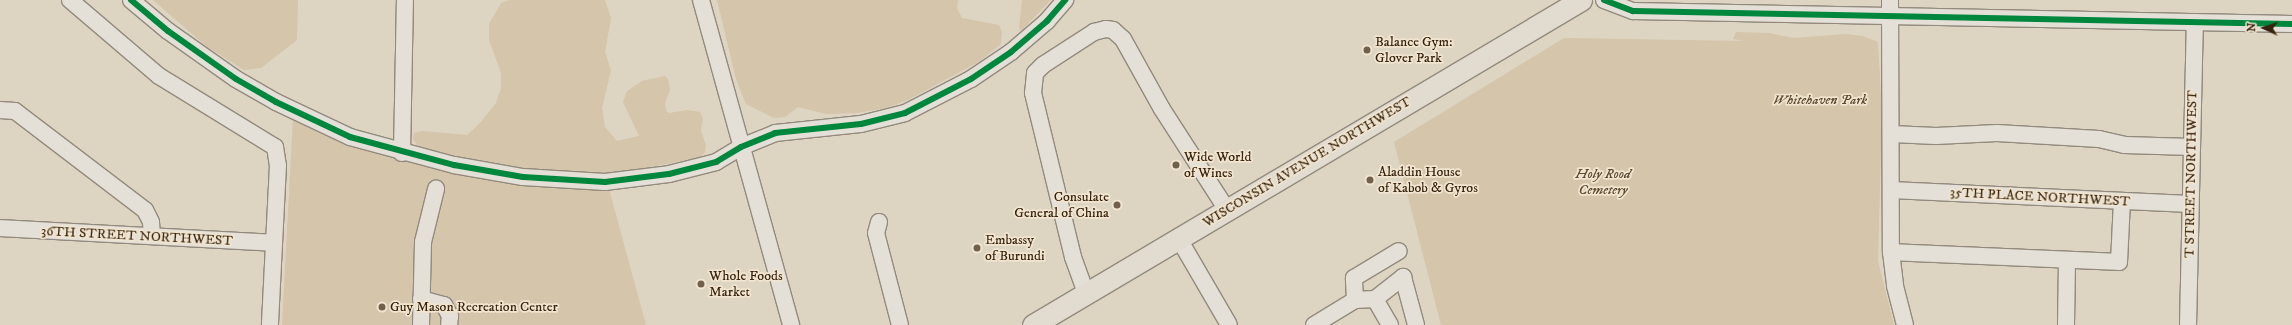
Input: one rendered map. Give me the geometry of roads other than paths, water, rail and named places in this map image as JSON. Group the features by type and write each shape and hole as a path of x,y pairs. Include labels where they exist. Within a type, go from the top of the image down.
{"main road":[{"name":"WISCONSIN AVENUE NORTHWEST","path":"1033,325 1581,0"}],"street":[{"path":"70,0 159,76 213,111 269,142 277,153 278,165 270,325"},
{"path":"131,0 207,60 276,102 350,138 402,153 523,177 605,182 669,174 716,162 741,147 775,133 861,124 911,110 971,80 1011,52 1047,21 1065,0"},
{"path":"402,153 405,0"},
{"path":"702,0 748,178 791,325"},
{"path":"1604,0 1633,11 1890,18 2292,24"},
{"path":"1890,0 1891,252 1895,286 1905,325"},
{"name":"T STREET NORTHWEST","path":"2188,325 2195,22"},
{"path":"1086,293 1073,257 1033,93 1033,80 1043,65 1094,32 1106,29 1113,30 1123,39 1162,109 1227,210"},
{"path":"0,110 15,111 145,210 152,222 152,236"},
{"path":"1891,134 1942,136 1997,133 2099,139 2124,145 2192,147"},
{"path":"421,325 423,242 436,189"},
{"name":"35TH PLACE NORTHWEST","path":"1891,190 2190,204"},
{"path":"1891,252 2119,262 2122,201"},
{"path":"879,222 876,233 900,325"},
{"name":"36TH STREET NORTHWEST","path":"0,228 274,243"},
{"path":"1179,238 1229,325"},
{"path":"1355,300 1354,278 1399,251"},
{"path":"2066,325 2067,260"},
{"path":"1314,325 1355,300 1375,299 1403,277 1416,325"},
{"path":"421,299 444,305 450,316 449,325"},
{"path":"1375,299 1390,325"}],"place":[{"name":"Balance Gym: Glover Park","path":"1367,50"},
{"name":"Wide World of Wines","path":"1176,165"},
{"name":"Aladdin House of Kabob & Gyros","path":"1370,180"},
{"name":"Consulate General of China","path":"1117,205"},
{"name":"Embassy of Burundi","path":"977,248"},
{"name":"Whole Foods Market","path":"701,284"},
{"name":"Guy Mason Recreation Center","path":"382,307"}],"park label":[{"name":"Whitehaven Park","path":"1820,100"},
{"name":"Holy Rood Cemetery","path":"1603,182"}]}
